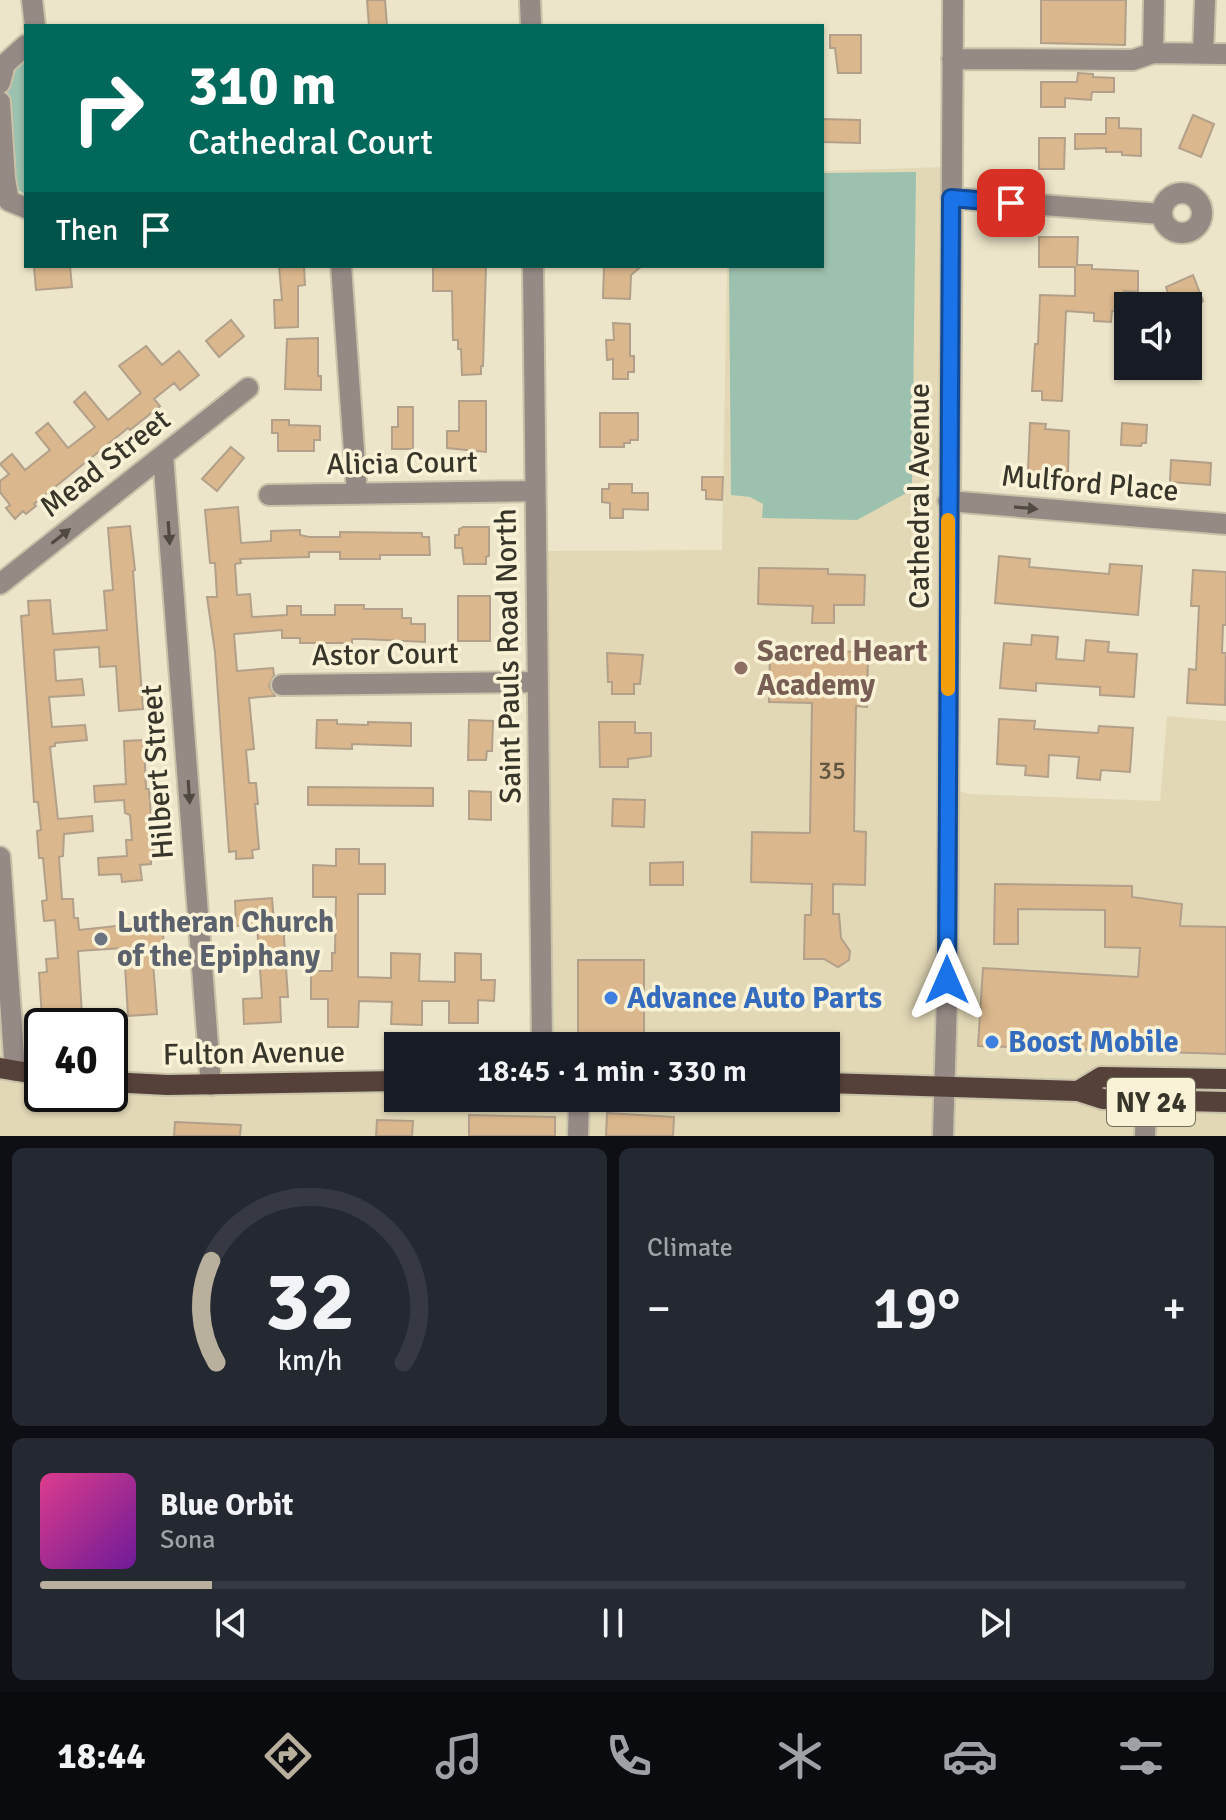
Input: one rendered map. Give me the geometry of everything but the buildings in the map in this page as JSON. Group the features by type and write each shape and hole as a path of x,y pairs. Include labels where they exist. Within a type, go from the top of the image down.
{"main road":[{"path":"1078,1091 1101,1077 1226,1079"},
{"name":"Fulton Avenue","path":"128,1083 211,1085 384,1081"},
{"name":"NY 24","path":"840,1083 1078,1091 1103,1099 1226,1102"}],"street":[{"path":"32,0 35,24"},
{"path":"530,0 531,24"},
{"name":"Cathedral Avenue","path":"943,1136 953,0"},
{"path":"1153,53 1154,0"},
{"path":"1203,54 1205,0"},
{"path":"0,83 5,64 24,47"},
{"path":"952,59 1133,60 1153,53 1226,54"},
{"path":"0,102 5,179 12,206"},
{"path":"951,198 1161,214"},
{"path":"341,268 357,494"},
{"name":"Saint Pauls Road North","path":"533,268 542,1032"},
{"name":"Mead Street","path":"0,584 248,388"},
{"name":"Hilbert Street","path":"163,455 211,1085"},
{"name":"Alicia Court","path":"269,495 535,491"},
{"name":"Mulford Place","path":"948,501 1226,524"},
{"name":"Astor Court","path":"282,685 538,682"},
{"path":"0,857 8,1070"},
{"path":"1145,1136 1146,1102"},
{"path":"578,1136 579,1112"}],"shaded area":[{"name":"Sacred Heart Academy","path":"944,167 941,784 968,794 1160,801 1167,716 1226,721 1226,1136 0,1136 0,885 16,1071 24,1072 24,1112 128,1112 128,1082 384,1086 384,1112 840,1112 840,1032 541,1032 540,551 722,550 727,268 824,268 824,171"}],"green space":[{"path":"24,56 24,194 16,188 14,182 6,82 11,62"},
{"path":"916,172 912,490 857,520 762,518 763,504 750,497 731,495 729,268 824,268 824,173"}],"slow traffic":[{"path":"948,520 948,689"}],"place":[{"name":"Sacred Heart Academy","path":"741,668"},
{"name":"Lutheran Church of the Epiphany","path":"101,939"},
{"name":"Advance Auto Parts","path":"611,998"},
{"name":"Boost Mobile","path":"992,1042"}],"route":[{"path":"947,980 951,198 1011,203"}]}
